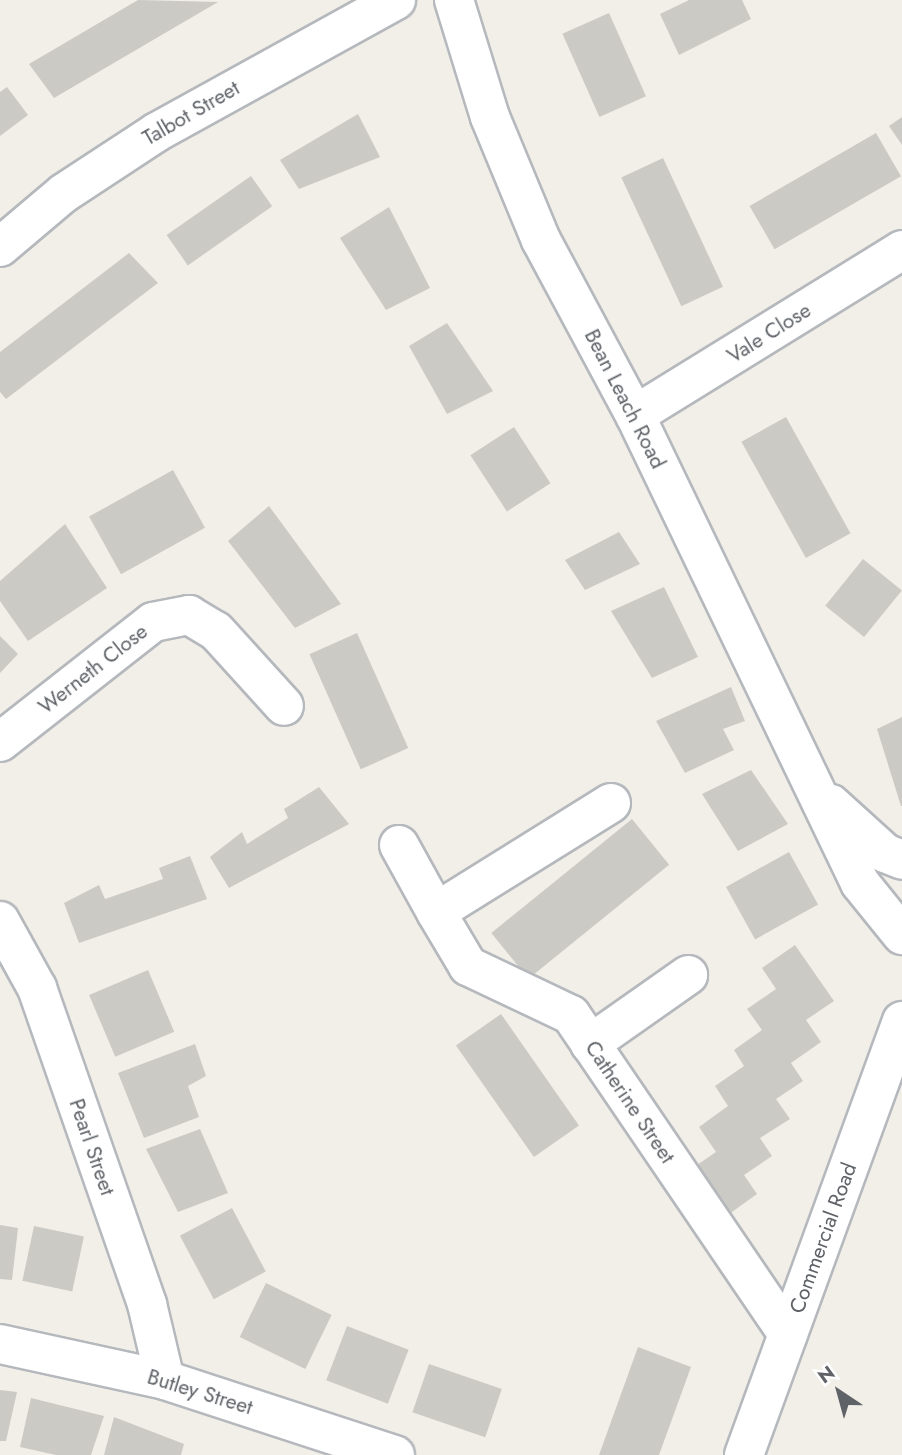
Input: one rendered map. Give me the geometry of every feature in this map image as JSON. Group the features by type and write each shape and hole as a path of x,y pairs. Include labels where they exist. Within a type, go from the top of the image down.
{"street":[{"name":"Talbot Street","path":"0,247 64,193 157,132 396,0"},
{"name":"Bean Leach Road","path":"454,0 490,117 541,240 635,415 818,790 860,883 902,935"},
{"name":"Vale Close","path":"635,415 902,250"},
{"name":"Werneth Close","path":"0,742 153,622 188,615 216,631 284,706"},
{"name":"Bean Leach Road","path":"818,790 867,838 902,860"},
{"path":"436,912 611,803"},
{"name":"Catherine Street","path":"399,845 468,966 571,1015 789,1334"},
{"name":"Pearl Street","path":"0,921 37,988 147,1304 165,1380"},
{"path":"590,1044 688,975"},
{"name":"Commercial Road","path":"744,1455 902,1021"},
{"name":"Butley Street","path":"0,1344 165,1380 395,1455"}],"building":[{"path":"138,0 218,2 54,98 29,64"},
{"path":"689,0 742,0 751,19 679,55 660,14"},
{"path":"609,13 646,96 599,117 562,34"},
{"path":"7,87 28,115 0,136 0,92"},
{"path":"358,114 380,157 299,189 280,160"},
{"path":"902,117 902,145 889,126"},
{"path":"876,133 901,176 775,249 750,206"},
{"path":"663,158 723,287 681,306 621,177"},
{"path":"251,176 272,206 188,265 167,235"},
{"path":"389,207 430,288 386,310 340,238"},
{"path":"129,253 158,283 6,399 0,392 0,352"},
{"path":"447,323 493,391 447,414 409,346"},
{"path":"786,417 850,533 806,558 741,442"},
{"path":"514,427 550,483 507,512 470,455"},
{"path":"173,470 205,528 121,574 89,517"},
{"path":"269,506 341,604 295,628 228,541"},
{"path":"65,524 107,588 28,641 0,601 0,581"},
{"path":"619,532 640,564 585,590 565,560"},
{"path":"863,559 902,590 864,637 825,606"},
{"path":"664,587 698,657 652,678 611,611"},
{"path":"357,633 408,748 361,769 309,654"},
{"path":"0,636 18,654 0,673"},
{"path":"731,687 745,721 723,729 734,750 685,773 656,721"},
{"path":"902,717 902,806 901,806 877,729"},
{"path":"751,770 788,824 738,851 702,794"},
{"path":"319,787 349,824 229,888 210,857 242,832 247,844 288,818 284,809"},
{"path":"632,819 669,865 528,979 491,933"},
{"path":"789,852 818,904 755,939 726,887"},
{"path":"190,856 207,899 79,943 64,903 99,885 105,899 163,879 159,868"},
{"path":"795,945 834,1001 806,1020 821,1042 791,1063 803,1081 776,1099 790,1119 760,1138 772,1156 744,1175 757,1194 725,1217 691,1169 716,1152 699,1127 728,1106 715,1086 744,1066 734,1050 762,1030 747,1009 776,989 762,968"},
{"path":"148,970 174,1032 115,1057 89,995"},
{"path":"501,1014 579,1125 534,1157 456,1046"},
{"path":"195,1044 206,1076 188,1086 199,1117 144,1138 118,1073"},
{"path":"200,1129 228,1193 178,1212 146,1149"},
{"path":"232,1208 266,1272 214,1299 180,1236"},
{"path":"0,1225 18,1228 12,1280 0,1279"},
{"path":"34,1226 84,1237 72,1291 22,1281"},
{"path":"266,1283 332,1315 305,1369 240,1337"},
{"path":"347,1326 409,1350 388,1404 326,1380"},
{"path":"638,1347 691,1367 659,1455 599,1455"},
{"path":"429,1364 502,1389 485,1437 412,1412"},
{"path":"0,1390 17,1392 6,1441 0,1441"},
{"path":"31,1398 104,1416 91,1455 56,1455 20,1447"},
{"path":"114,1417 184,1444 181,1455 104,1455"}]}
